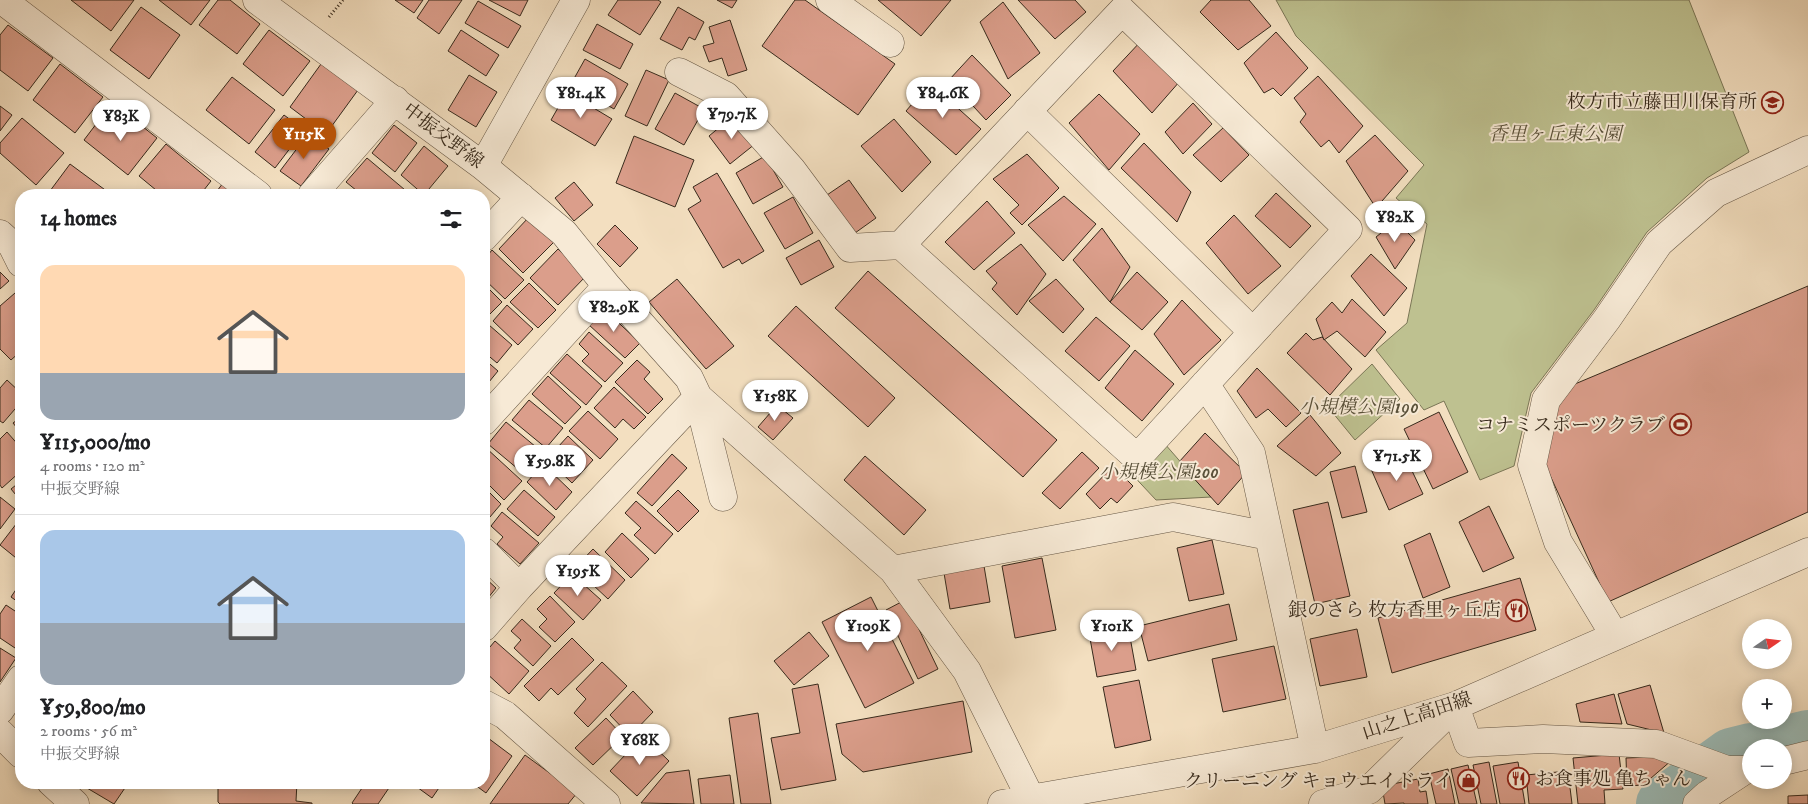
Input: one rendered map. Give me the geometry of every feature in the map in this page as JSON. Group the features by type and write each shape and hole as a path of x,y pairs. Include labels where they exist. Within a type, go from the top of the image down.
{"street":[{"path":"2,0 250,189"},
{"name":"中振交野線","path":"257,0 484,166 564,233 607,286 689,378 698,397 723,497"},
{"path":"484,166 576,0"},
{"path":"830,0 890,43"},
{"path":"679,72 726,96 792,170 850,248 901,244 1122,11 1348,228 1137,458 901,244"},
{"path":"317,189 394,100"},
{"path":"1027,111 1253,332"},
{"path":"1615,636 1558,542 1532,464 1546,400 1608,319 1659,243 1716,193 1808,150"},
{"path":"490,231 521,197"},
{"path":"0,234 12,245 15,251"},
{"path":"490,414 607,286"},
{"path":"1205,384 1250,453 1314,748"},
{"path":"490,621 519,587 698,397 893,570 967,671 1032,802"},
{"path":"893,570 1173,517 1269,536"},
{"name":"山之上高田線","path":"1002,804 1032,802 1314,748 1455,706 1808,552"},
{"path":"490,558 519,587"},
{"path":"0,710 15,688"},
{"path":"1323,804 1369,790 1455,706 1468,743 1543,739 1656,744 1693,757 1740,769"},
{"path":"490,707 505,715 606,804"},
{"path":"0,733 15,748"},
{"path":"1792,759 1808,755"},
{"path":"1698,804 1740,769"}],"green space":[{"name":"香里ヶ丘東公園","path":"1276,0 1689,0 1749,152 1707,178 1647,232 1594,310 1531,393 1514,466 1480,480 1444,401 1424,410 1376,350 1407,323 1427,224 1396,198 1424,165 1296,36"},
{"name":"小規模公園190","path":"1372,364 1400,399 1355,440 1328,407"},
{"name":"小規模公園200","path":"1158,436 1211,497 1156,500 1127,469"}],"building":[{"path":"71,0 134,0 111,31"},
{"path":"159,0 210,0 191,25"},
{"path":"218,0 230,0 260,24 237,54 199,25"},
{"path":"395,0 423,0 414,13"},
{"path":"429,0 462,0 439,34 417,18"},
{"path":"489,0 528,0 520,16"},
{"path":"618,0 658,0 661,2 640,35 608,15"},
{"path":"717,0 737,0 732,8"},
{"path":"795,0 805,0 895,64 858,115 762,46"},
{"path":"878,0 951,0 921,36"},
{"path":"1018,0 1075,0 1086,12 1055,39"},
{"path":"1211,0 1249,0 1271,26 1238,50 1200,12"},
{"path":"478,1 521,26 508,48 465,23"},
{"path":"1003,2 1040,53 1008,79 980,22"},
{"path":"141,7 180,35 149,79 110,50"},
{"path":"678,7 704,22 695,40 689,37 682,50 660,39"},
{"path":"730,20 747,70 728,76 722,58 709,62 703,46 714,43 709,27"},
{"path":"597,24 633,44 620,69 583,50"},
{"path":"8,25 53,58 28,91 0,70 0,35"},
{"path":"269,30 310,61 283,96 243,64"},
{"path":"461,30 499,55 486,76 448,51"},
{"path":"1276,32 1308,68 1281,96 1273,88 1264,93 1244,63"},
{"path":"1142,40 1180,81 1152,113 1113,71"},
{"path":"972,55 1011,95 986,120 949,80"},
{"path":"585,59 628,84 614,109 571,84"},
{"path":"60,64 103,97 75,133 33,100"},
{"path":"321,64 358,90 326,134 290,107"},
{"path":"646,70 669,80 647,126 625,116"},
{"path":"469,75 497,92 476,127 448,110"},
{"path":"1318,76 1363,126 1339,153 1329,140 1321,147 1300,122 1306,114 1294,98"},
{"path":"232,77 275,110 249,144 206,110"},
{"path":"930,83 981,129 956,155 906,111"},
{"path":"567,92 612,119 595,146 551,120"},
{"path":"675,93 704,109 684,145 655,129"},
{"path":"1099,94 1140,134 1109,170 1069,123"},
{"path":"1193,103 1212,124 1183,154 1165,132"},
{"path":"0,106 12,115 0,131"},
{"path":"103,115 118,127 128,115 157,138 128,175 84,140"},
{"path":"284,115 304,130 275,168 255,152"},
{"path":"733,116 755,144 730,164 709,136"},
{"path":"22,118 64,153 36,185 0,153 0,143"},
{"path":"894,119 931,162 902,192 861,146"},
{"path":"394,125 417,143 395,172 372,153"},
{"path":"1223,128 1249,155 1221,182 1193,155"},
{"path":"308,134 329,149 301,186 280,171"},
{"path":"1375,135 1408,171 1376,208 1346,161"},
{"path":"634,136 694,160 675,207 616,183"},
{"path":"1144,143 1191,192 1177,222 1121,168"},
{"path":"166,144 211,181 205,189 155,189 139,176"},
{"path":"424,146 448,166 429,189 417,189 401,175"},
{"path":"1027,154 1059,188 1022,225 1010,213 1019,205 993,179"},
{"path":"765,156 783,187 753,204 736,173"},
{"path":"367,158 404,189 355,189 346,182"},
{"path":"70,164 104,189 51,189"},
{"path":"717,173 764,251 742,264 739,259 723,268 688,209 701,201 693,187"},
{"path":"849,180 876,218 855,233 827,195"},
{"path":"574,182 593,205 574,221 555,198"},
{"path":"223,183 230,189 218,189"},
{"path":"1276,193 1311,226 1290,248 1255,216"},
{"path":"1064,196 1096,224 1063,261 1028,225"},
{"path":"793,197 813,233 785,249 764,213"},
{"path":"987,201 1015,233 974,270 945,242"},
{"path":"1234,215 1281,266 1248,294 1206,243"},
{"path":"529,217 554,242 523,273 499,249"},
{"path":"1396,221 1415,240 1395,269 1376,237"},
{"path":"615,225 638,248 620,267 597,244"},
{"path":"1102,228 1130,267 1110,302 1073,260"},
{"path":"819,240 834,267 801,285 786,258"},
{"path":"1021,244 1046,274 1017,315 992,289 997,283 986,271"},
{"path":"558,249 586,276 558,305 530,278"},
{"path":"492,250 524,280 505,299 490,285 490,252"},
{"path":"1371,254 1407,288 1384,316 1351,276"},
{"path":"868,271 1057,440 1023,477 835,308"},
{"path":"0,272 9,281 0,289"},
{"path":"1137,272 1168,302 1142,330 1110,302"},
{"path":"677,279 734,346 706,369 649,302"},
{"path":"1056,279 1084,309 1063,333 1029,301"},
{"path":"529,283 556,310 538,328 510,302"},
{"name":"コナミスポーツクラブ","path":"1808,286 1808,512 1608,602 1543,460 1563,389"},
{"path":"490,290 502,302 490,314"},
{"path":"15,293 15,356 11,360 0,349 0,306"},
{"path":"1352,299 1386,332 1365,357 1337,331 1324,340 1316,319 1332,302 1342,313"},
{"path":"1182,300 1221,340 1184,375 1154,334"},
{"path":"507,305 533,329 518,345 493,321"},
{"path":"796,306 895,398 868,427 768,336"},
{"path":"603,308 640,343 625,358 588,324"},
{"path":"1096,317 1130,346 1099,381 1065,351"},
{"path":"490,326 512,345 497,363 490,357"},
{"path":"589,332 623,363 605,382 582,361 589,354 579,344"},
{"path":"1306,333 1313,340 1322,337 1352,369 1330,395 1287,353"},
{"path":"1135,350 1174,384 1142,421 1105,388"},
{"path":"567,354 602,386 586,405 550,373"},
{"path":"637,360 650,372 644,379 663,399 648,414 615,382"},
{"path":"490,364 498,371 490,381"},
{"path":"1257,368 1301,413 1286,427 1268,409 1256,418 1237,391"},
{"path":"548,376 581,407 565,424 532,394"},
{"path":"7,380 15,387 15,409 3,423 0,421 0,388"},
{"path":"614,387 646,417 634,429 623,419 615,428 594,408"},
{"path":"529,400 563,428 546,448 512,420"},
{"path":"777,405 793,418 773,440 758,427"},
{"path":"588,411 618,439 600,459 569,431"},
{"path":"1439,412 1468,472 1433,489 1404,429"},
{"path":"1310,415 1341,453 1316,476 1277,446"},
{"path":"506,422 542,452 524,474 490,446 490,442"},
{"path":"7,432 15,441 15,476 2,488 0,485 0,439"},
{"path":"1205,433 1246,473 1218,505 1179,462"},
{"path":"568,436 593,460 572,483 547,459"},
{"path":"490,452 522,481 504,500 490,486"},
{"path":"1082,452 1099,468 1060,509 1042,493"},
{"path":"672,454 687,468 652,506 637,493"},
{"path":"1404,454 1423,494 1389,510 1371,469"},
{"path":"865,456 926,510 904,535 844,480"},
{"path":"543,464 572,492 556,510 527,482"},
{"path":"1113,466 1133,486 1117,503 1111,498 1100,509 1086,494"},
{"path":"1355,466 1367,512 1342,518 1330,472"},
{"path":"15,486 15,494 11,489"},
{"path":"524,490 555,517 538,536 507,509"},
{"path":"678,490 699,511 678,532 657,511"},
{"path":"490,493 501,504 490,517"},
{"path":"0,497 15,509 0,529"},
{"path":"636,501 673,534 655,554 634,535 641,528 625,513"},
{"path":"1328,502 1350,596 1315,604 1293,510"},
{"path":"1489,506 1514,558 1483,572 1459,522"},
{"path":"502,512 539,543 520,564 497,544 503,537 491,526"},
{"path":"15,526 15,557 0,545"},
{"path":"622,533 649,559 631,578 605,552"},
{"path":"1430,533 1450,587 1423,598 1404,545"},
{"path":"1212,540 1224,594 1189,601 1177,548"},
{"path":"593,549 625,580 608,599 575,568"},
{"path":"1042,558 1056,630 1015,638 1002,566"},
{"path":"984,566 990,602 950,609 944,573"},
{"path":"572,574 601,600 583,620 554,593"},
{"path":"1520,578 1536,630 1392,673 1378,618"},
{"path":"490,582 496,588 490,596"},
{"path":"15,591 15,600 11,597"},
{"path":"550,596 575,622 555,642 539,627 547,619 537,609"},
{"path":"871,597 914,683 865,708 822,622"},
{"path":"905,600 938,669 918,679 886,610"},
{"path":"1229,604 1237,640 1148,661 1139,626"},
{"path":"6,605 15,611 15,648 0,638 0,614"},
{"path":"522,619 551,646 533,666 514,648 521,640 511,631"},
{"path":"1128,626 1136,670 1097,677 1089,633"},
{"path":"1357,629 1367,677 1320,686 1310,639"},
{"path":"809,632 829,656 794,685 774,661"},
{"path":"572,638 594,660 558,695 551,688 539,701 524,686"},
{"path":"495,641 529,671 509,694 490,677 490,647"},
{"path":"1274,646 1286,699 1223,712 1212,659"},
{"path":"0,648 15,657 15,660 0,682"},
{"path":"602,662 627,686 588,727 574,713 586,699 576,689"},
{"path":"1139,680 1151,740 1115,748 1103,687"},
{"path":"818,684 836,780 781,790 771,738 800,733 792,689"},
{"path":"1650,685 1664,733 1627,724 1618,694"},
{"path":"633,691 653,712 630,736 610,715"},
{"path":"1614,694 1622,724 1580,722 1576,704"},
{"path":"963,701 972,752 863,772 842,754 836,724"},
{"path":"758,713 771,804 741,804 729,718"},
{"path":"606,718 623,736 593,765 575,748"},
{"path":"643,736 669,761 637,796 610,771"},
{"path":"490,740 512,756 490,787"},
{"path":"1619,754 1623,789 1604,790 1605,804 1578,804 1573,758"},
{"path":"525,755 577,793 568,804 490,804"},
{"path":"1672,756 1672,760 1643,785 1627,786 1626,758"},
{"path":"1489,762 1497,804 1481,804 1473,765"},
{"path":"1518,762 1525,804 1500,804 1493,766"},
{"path":"1468,765 1477,804 1459,804 1451,769"},
{"path":"1448,769 1455,804 1436,804 1429,774"},
{"path":"689,770 694,804 641,803 666,773"},
{"path":"1568,771 1572,804 1529,804 1526,775"},
{"path":"730,775 734,804 701,804 698,779"},
{"path":"1418,779 1420,792 1426,791 1428,804 1385,804 1382,786"},
{"path":"89,789 124,789 114,804"},
{"path":"218,789 297,789 296,801 312,804 220,804 218,802"},
{"path":"361,789 388,789 378,804 352,803"},
{"path":"420,789 438,789 432,798"},
{"path":"481,789 489,789 486,793"},
{"path":"1808,795 1808,804 1788,804 1788,796"}],"waterway":[{"path":"1792,741 1808,737"},
{"path":"1663,804 1731,755 1742,752"}],"place":[{"name":"枚方市立藤田川保育所","path":"1773,102"},
{"name":"コナミスポーツクラブ","path":"1681,425"},
{"name":"銀のさら 枚方香里ヶ丘店","path":"1517,610"},
{"name":"お食事処 亀ちゃん","path":"1519,779"},
{"name":"クリーニング キョウエイドライ","path":"1469,781"}]}
